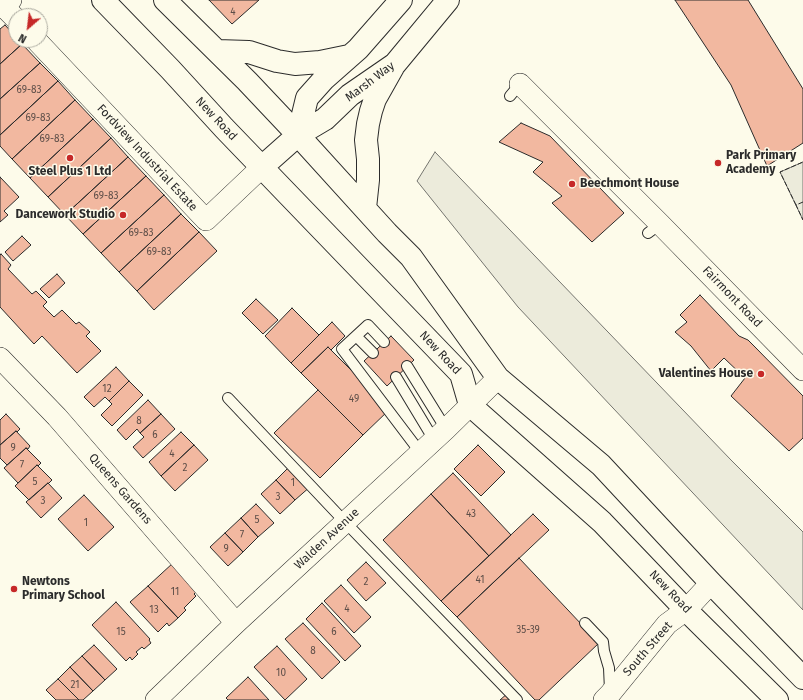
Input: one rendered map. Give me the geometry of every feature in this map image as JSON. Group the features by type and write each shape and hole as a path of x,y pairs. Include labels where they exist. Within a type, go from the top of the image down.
{"main road":[{"name":"New Road","path":"103,0 170,68 215,118 461,374 470,405 602,522 686,610 777,700"},
{"path":"165,0 217,51 298,135 411,257 498,378 601,465 711,583 803,678"},
{"path":"298,135 307,98 324,79 358,49 402,0"},
{"name":"Marsh Way","path":"262,167 298,135 325,119 350,95 395,64 448,0"},
{"path":"217,51 249,52 277,61 295,64 320,62 351,56"},
{"path":"365,208 368,180 366,140 371,111 395,64"}],"street":[{"path":"8,11 4,7 11,0"},
{"name":"Fordview Industrial Estate","path":"44,48 206,220 262,167"},
{"name":"Fairmont Road","path":"515,90 654,229 803,370"},
{"name":"Queens Gardens","path":"0,358 57,417 236,623"},
{"name":"Walden Avenue","path":"156,700 236,623 434,440 498,378"},
{"name":"South Street","path":"607,697 667,624 686,610 711,583"}],"lane":[{"path":"384,342 368,325 342,349 434,440"},
{"path":"356,336 373,353"},
{"path":"408,366 434,440"},
{"path":"396,377 434,440"},
{"path":"228,398 345,522 517,700"},
{"path":"585,623 603,642 604,651 610,668 607,697"}],"shaded area":[{"path":"435,152 731,460 803,532 803,610 518,307 417,181"},
{"path":"803,162 803,220 780,172"}],"building":[{"path":"209,0 259,0 232,24"},
{"name":"Park Primary Academy","path":"675,0 748,0 803,89 803,143 767,166 731,85"},
{"path":"5,25 8,28 8,48 18,48 0,64 0,29"},
{"path":"18,48 26,48 40,63 0,99 0,64"},
{"path":"40,63 58,81 0,135 0,99"},
{"path":"58,81 75,100 12,159 0,146 0,135"},
{"path":"75,100 93,119 30,178 12,159"},
{"name":"Steel Plus 1 Ltd","path":"93,119 111,138 48,197 30,178"},
{"name":"Beechmont House","path":"521,123 550,136 624,213 592,242 552,203 562,196 533,172 543,162 499,142"},
{"path":"111,138 128,157 65,215 48,197"},
{"path":"128,157 146,176 83,234 65,215"},
{"name":"Dancework Studio","path":"146,176 164,195 101,253 83,234"},
{"path":"0,177 19,197 4,211 8,215 0,222"},
{"path":"164,195 181,214 119,272 101,253"},
{"path":"181,214 199,232 137,291 119,272"},
{"path":"199,232 217,251 154,310 137,291"},
{"path":"22,236 31,245 13,261 5,252"},
{"path":"1,254 11,265 8,269 32,294 36,291 47,302 43,306 54,317 62,310 76,324 79,322 90,332 86,336 101,351 77,373 42,336 34,344 0,307"},
{"path":"57,274 65,283 49,298 40,289"},
{"name":"Valentines House","path":"700,295 739,336 748,340 803,396 803,438 789,451 731,396 745,378 724,358 711,371 691,346 675,332 687,322 680,315"},
{"path":"256,299 278,320 263,334 242,313"},
{"path":"292,308 319,335 291,363 265,336"},
{"path":"332,322 345,336 331,350 328,347 301,373 291,363"},
{"path":"391,336 414,360 387,386 364,361"},
{"path":"328,347 390,409 363,435 301,373"},
{"path":"116,367 129,381 109,401 105,397 94,407 84,397"},
{"path":"129,381 143,395 112,426 101,415 112,404 109,401"},
{"path":"318,390 363,435 320,478 274,433"},
{"path":"148,400 161,414 140,433 137,429 126,440 117,430"},
{"path":"6,414 20,429 0,445 0,420"},
{"path":"161,414 175,429 143,458 133,447 144,437 140,433"},
{"path":"16,431 30,446 7,465 0,458 0,445"},
{"path":"181,432 194,445 161,476 149,462"},
{"path":"194,445 208,460 175,491 161,476"},
{"path":"478,445 505,472 481,496 454,469"},
{"path":"26,448 41,463 18,483 4,468"},
{"path":"37,465 52,480 29,500 15,486"},
{"path":"291,465 311,486 295,500 276,480"},
{"path":"453,473 511,535 489,556 431,494"},
{"path":"276,480 295,500 280,514 261,494"},
{"path":"48,483 62,498 41,518 26,502"},
{"path":"431,494 489,556 441,601 383,540"},
{"path":"84,495 114,527 88,551 58,519"},
{"path":"256,504 274,523 258,537 241,518"},
{"path":"533,514 549,530 457,617 441,601"},
{"path":"241,518 258,537 243,552 225,533"},
{"path":"225,533 243,552 228,566 210,547"},
{"path":"519,558 599,643 539,700 535,700 457,617"},
{"path":"366,562 386,583 366,601 347,580"},
{"path":"173,563 199,589 194,594 196,596 184,608 186,610 178,618 148,586"},
{"path":"341,585 371,617 354,633 324,601"},
{"path":"148,586 178,618 169,626 167,623 158,632 130,602"},
{"path":"116,602 150,639 149,640 151,643 144,649 142,647 136,652 138,654 132,660 130,657 126,661 92,625"},
{"path":"322,603 361,646 345,661 306,619"},
{"path":"303,623 340,662 322,679 285,639"},
{"path":"94,645 117,669 105,680 82,656"},
{"path":"277,646 307,679 285,700 254,667"},
{"path":"82,656 105,680 93,691 70,667"},
{"path":"70,667 93,691 83,700 79,700 58,679"},
{"path":"248,677 269,700 228,700 226,698"},
{"path":"58,679 79,700 56,700 46,690"},
{"path":"508,693 514,700 500,700"}],"fence":[{"path":"796,205 780,172 803,162"},
{"path":"803,202 796,205 803,220"}],"place":[{"name":"Steel Plus 1 Ltd","path":"70,158"},
{"name":"Park Primary Academy","path":"718,163"},
{"name":"Beechmont House","path":"572,184"},
{"name":"Dancework Studio","path":"123,215"},
{"name":"Valentines House","path":"761,374"},
{"name":"Newtons Primary School","path":"14,589"}]}
